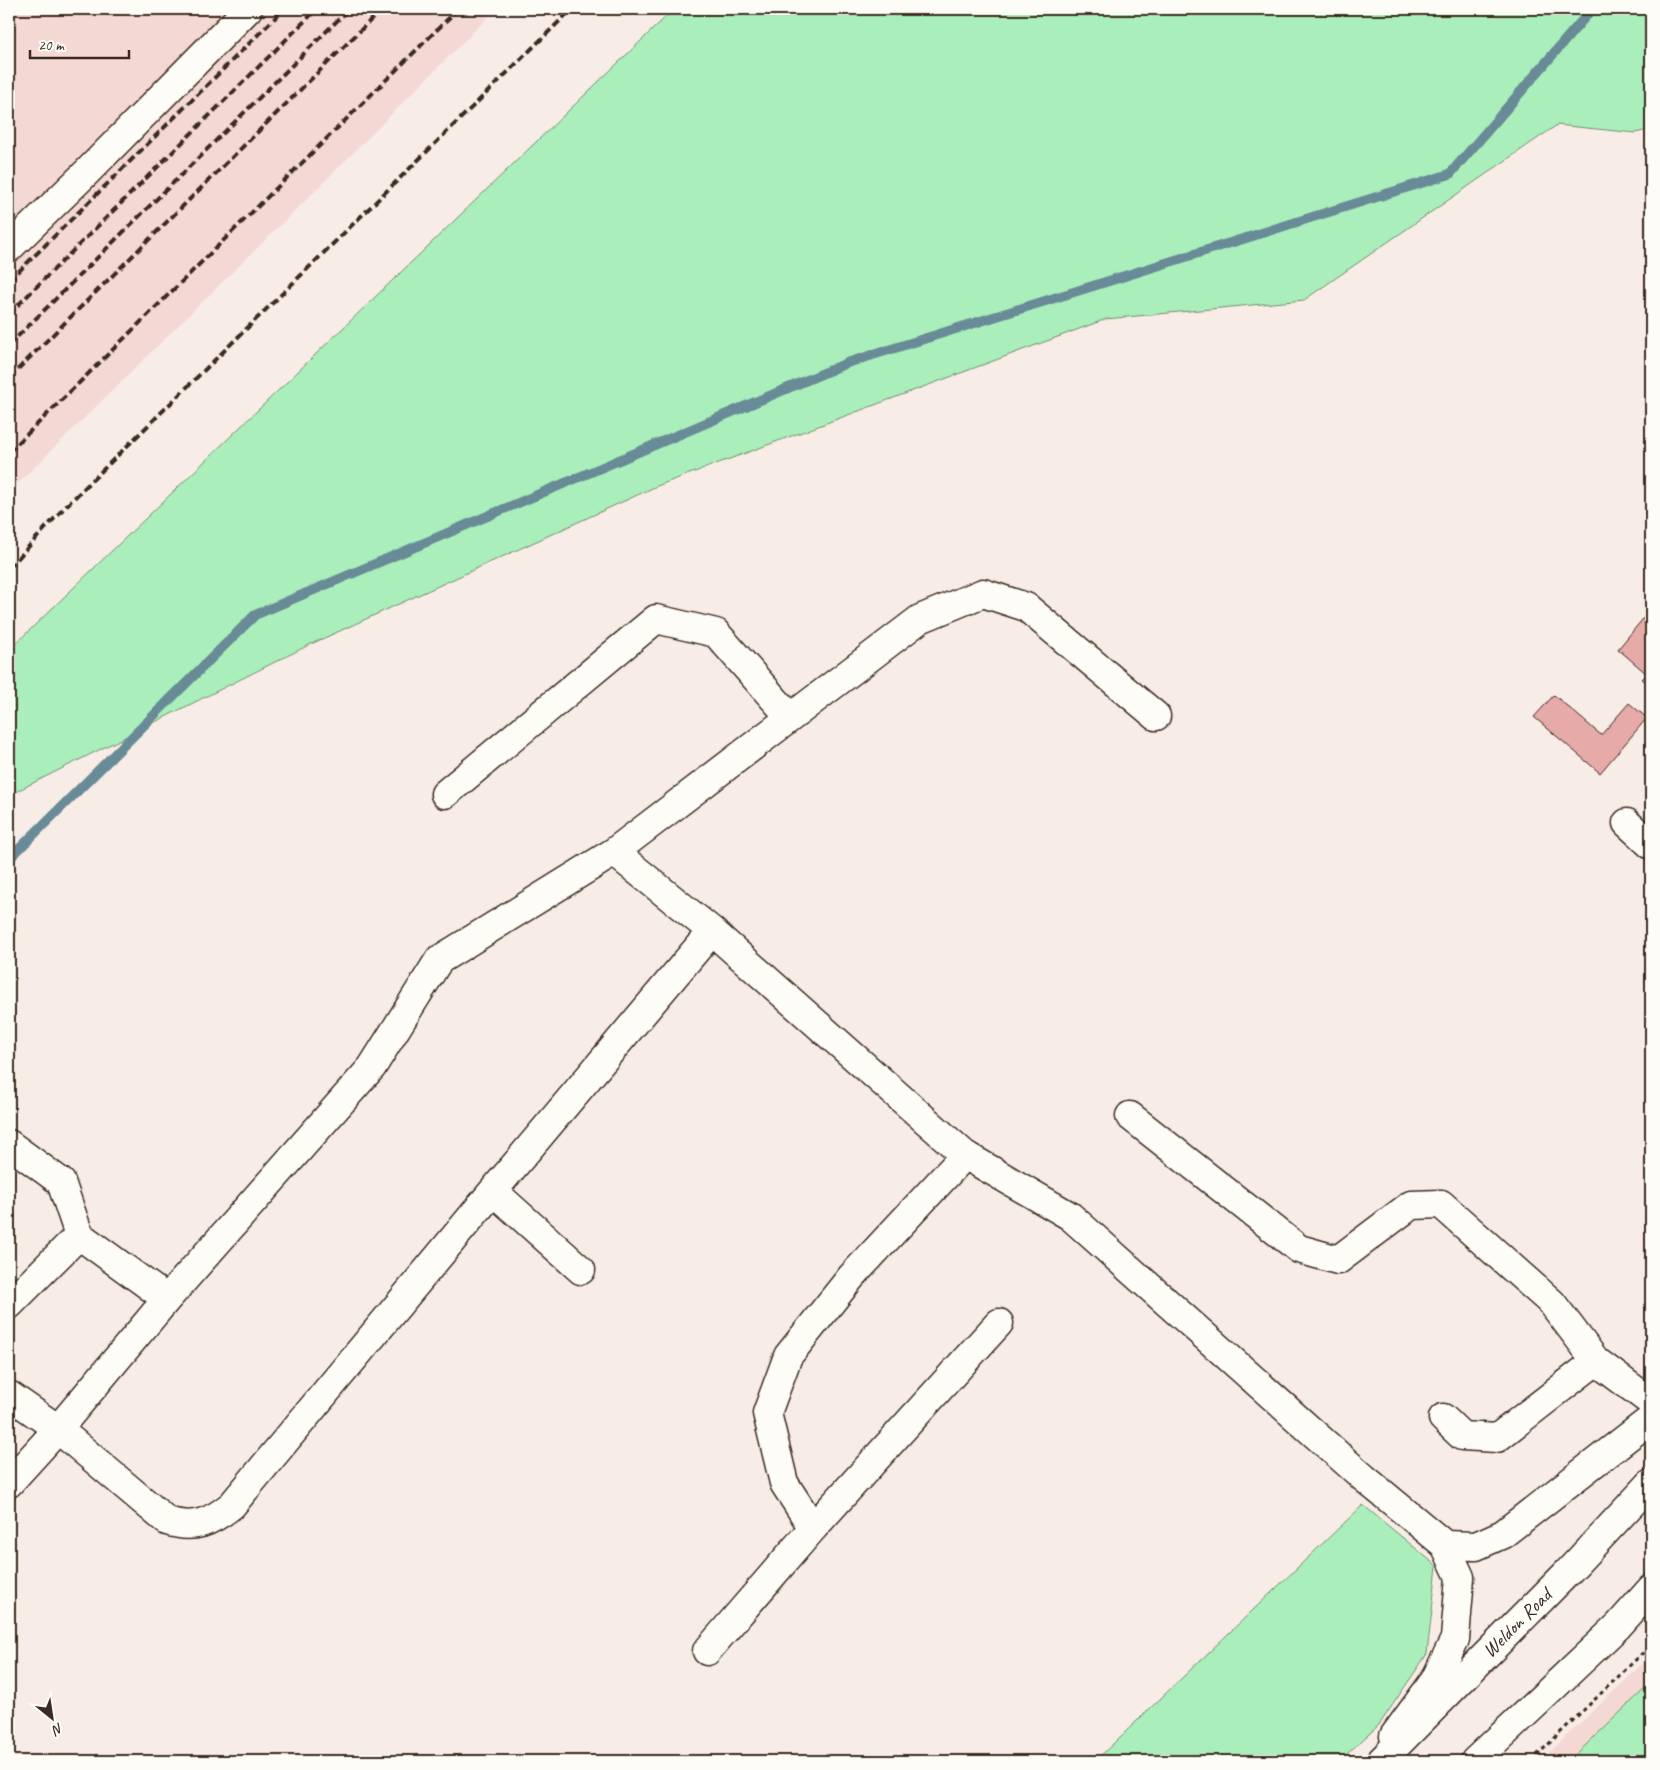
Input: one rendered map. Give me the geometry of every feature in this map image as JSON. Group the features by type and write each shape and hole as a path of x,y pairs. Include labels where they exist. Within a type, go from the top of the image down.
{"main road":[{"path":"9,248 248,9"},
{"path":"9,1483 58,1429 167,1299 372,1068 439,960 614,852 920,619 983,593 1026,607 1156,716"},
{"path":"445,794 656,619 716,633 790,717"},
{"path":"1627,824 1651,844"},
{"path":"614,852 712,931 965,1155 1070,1216 1364,1478 1445,1545 1460,1577 1455,1639 1435,1680 1376,1761"},
{"path":"9,1396 58,1429 167,1521 180,1526 197,1524 216,1518 232,1505 712,931"},
{"path":"1130,1116 1298,1249 1338,1260 1411,1205 1441,1204 1552,1303 1596,1360 1651,1402"},
{"path":"9,1144 61,1182 79,1235 167,1299"},
{"path":"814,1528 784,1483 767,1413 788,1356 852,1276 965,1155"},
{"path":"494,1192 581,1270"},
{"path":"9,1305 79,1235"},
{"path":"706,1651 999,1323"},
{"path":"1443,1418 1462,1436 1497,1438 1596,1360"},
{"path":"1445,1545 1476,1546 1503,1534 1651,1419"},
{"name":"Weldon Road","path":"1380,1761 1568,1572 1651,1484"},
{"path":"1475,1761 1618,1626 1651,1589"}],"path":[{"path":"1531,1761 1651,1645"}],"shaded area":[{"path":"9,9 496,9 317,189 9,492"},
{"path":"1651,1656 1651,1761 1540,1761"}],"green space":[{"path":"674,9 1651,9 1651,129 1636,133 1557,125 1304,300 1106,319 657,486 309,645 9,795 9,650"},
{"path":"1363,1505 1437,1566 1427,1654 1379,1725 1339,1761 1095,1761"},
{"path":"1650,1684 1651,1761 1569,1761"}],"building":[{"path":"1651,609 1651,686 1642,679 1647,674 1618,649"},
{"path":"1554,695 1601,735 1629,703 1647,718 1600,773 1534,717"}],"waterway":[{"path":"9,859 255,615 847,363 1450,174 1592,9"}],"railway":[{"path":"9,281 284,9"},
{"path":"9,314 317,9"},
{"path":"9,345 349,9"},
{"path":"9,378 382,9"},
{"path":"9,452 458,9"},
{"path":"9,568 64,508 572,9"}]}
